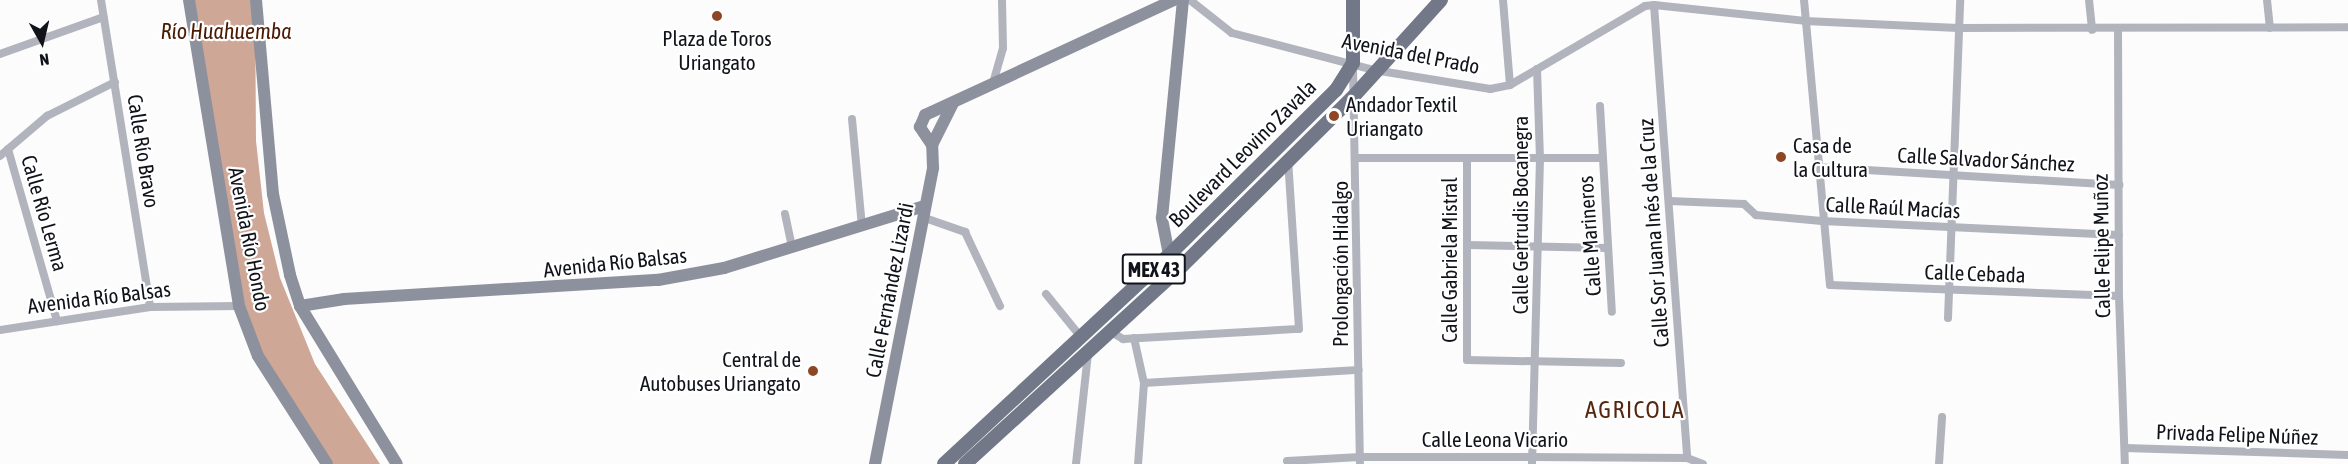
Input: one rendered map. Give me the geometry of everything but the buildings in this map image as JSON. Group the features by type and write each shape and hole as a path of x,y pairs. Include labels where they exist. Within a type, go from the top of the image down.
{"main road":[{"path":"1353,0 1353,63"},
{"name":"MEX 43","path":"1374,70 1441,0"},
{"name":"Boulevard Leovino Zavala","path":"944,464 1169,255 1264,162 1336,90 1353,63"},
{"name":"Boulevard Leovino Zavala","path":"965,464 1088,352 1113,333 1353,97 1374,70"},
{"path":"1264,162 1275,174"}],"street":[{"name":"Calle Río Bravo","path":"101,0 150,307"},
{"name":"Avenida Río Hondo","path":"189,0 238,306 258,356 327,464"},
{"path":"256,0 273,194 283,250 300,306 397,464"},
{"path":"993,84 1003,48 1002,0"},
{"path":"953,103 932,145 920,127 925,115 1174,0"},
{"path":"1182,266 1169,255 1162,218 1183,0"},
{"name":"Avenida del Prado","path":"1190,0 1232,33 1374,70 1490,89 1510,85 1645,6 1654,4"},
{"path":"1503,0 1510,85"},
{"path":"1804,0 1822,221"},
{"path":"1948,318 1960,0"},
{"path":"2089,0 2092,30"},
{"path":"2267,0 2270,28"},
{"path":"1654,4 1805,21 1958,28 2092,30 2348,27"},
{"name":"Calle Sor Juana Inés de la Cruz","path":"1654,4 1687,458"},
{"path":"0,54 104,17"},
{"name":"Calle Felipe Muñoz","path":"2118,28 2119,296 2125,464"},
{"name":"Prolongación Hidalgo","path":"1353,63 1358,158 1360,460"},
{"name":"Calle Gertrudis Bocanegra","path":"1532,460 1538,361 1540,159 1537,69"},
{"path":"0,156 47,116 115,82"},
{"name":"Calle Marineros","path":"1600,106 1612,312"},
{"path":"852,119 862,226"},
{"name":"Calle Fernández Lizardi","path":"875,464 933,168 932,145"},
{"name":"Calle Río Lerma","path":"8,149 57,321"},
{"path":"1358,158 1467,160 1602,158"},
{"name":"Calle Gabriela Mistral","path":"1467,160 1467,360 1538,361"},
{"path":"1113,333 1123,339 1299,329 1288,161"},
{"name":"Calle Salvador Sánchez","path":"1816,167 2119,185"},
{"name":"Calle Raúl Macías","path":"1669,201 1744,204 1756,215 1822,221 2119,235"},
{"path":"923,211 965,232 1000,306"},
{"name":"Avenida Río Balsas","path":"300,306 344,299 658,280 724,268 862,226 923,211"},
{"path":"785,214 792,248"},
{"name":"Calle Cebada","path":"1822,221 1830,285 2119,296"},
{"path":"1468,245 1608,248"},
{"path":"1046,294 1081,337"},
{"name":"Avenida Río Balsas","path":"0,330 150,307 238,306"},
{"path":"1134,338 1144,383 1137,464"},
{"path":"1076,464 1088,352"},
{"path":"1538,361 1621,363"},
{"path":"1144,383 1359,370"},
{"path":"1939,464 1942,417"},
{"name":"Privada Felipe Núñez","path":"2125,448 2348,456"},
{"name":"Calle Leona Vicario","path":"1287,461 1687,458 1703,464"}],"water":[{"name":"Río Huahuemba","path":"190,0 255,0 256,141 264,213 280,278 315,364 380,464 331,464 261,355 241,306"}],"place":[{"name":"Plaza de Toros Uriangato","path":"717,16"},
{"name":"Andador Textil Uriangato","path":"1334,116"},
{"name":"Casa de la Cultura","path":"1781,157"},
{"name":"Central de Autobuses Uriangato","path":"813,371"}],"district":[{"name":"AGRICOLA","path":"1635,410"}]}
